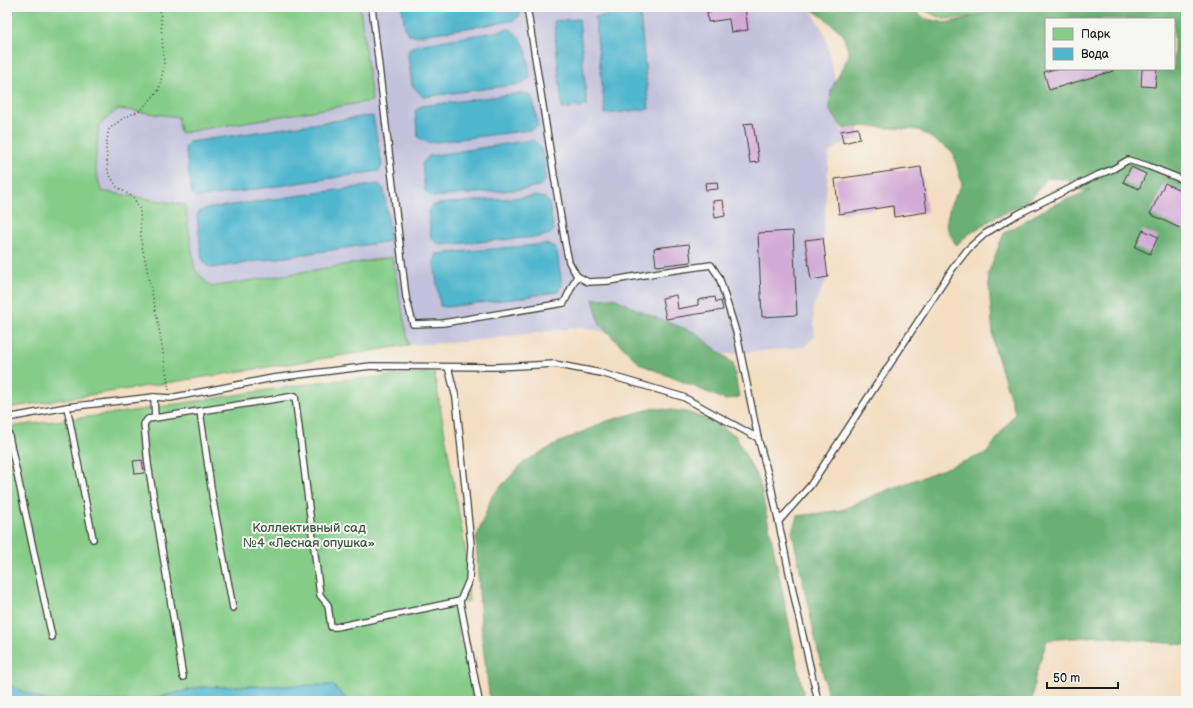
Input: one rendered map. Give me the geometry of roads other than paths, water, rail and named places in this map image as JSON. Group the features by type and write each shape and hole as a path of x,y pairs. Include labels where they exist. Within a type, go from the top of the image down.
{"lane":[{"path":"372,7 406,297 413,324 443,324 564,303 577,276"},
{"path":"527,7 565,243 569,262 577,276 588,282 609,281 711,264 718,277 737,335 758,438 770,481 818,701"},
{"path":"779,521 810,486 952,268 968,248 980,238 1018,214 1093,177 1113,170 1128,160 1186,181"},
{"path":"7,418 67,407 154,398 170,398 273,378 371,366 496,367 554,364 601,373 684,396 758,438"},
{"path":"448,367 456,398 471,545 469,580 460,601 479,701"},
{"path":"183,677 148,464 144,424 148,419 295,396 320,595 328,605 331,627 460,601"},
{"path":"154,398 155,418"},
{"path":"67,407 93,539"},
{"path":"200,411 233,608"},
{"path":"7,427 52,636"}],"water":[{"path":"402,7 519,7 520,16 512,21 415,36 409,35 405,29"},
{"path":"640,12 649,109 605,114 595,17"},
{"path":"579,19 587,106 562,109 554,21"},
{"path":"510,29 521,39 526,50 530,78 520,84 423,97 412,85 408,55 410,48 418,45"},
{"path":"523,93 530,95 533,100 538,126 530,130 428,143 418,137 415,111 421,106"},
{"path":"373,116 382,166 379,171 197,198 192,194 185,146 189,142"},
{"path":"531,140 536,143 542,151 546,180 539,186 525,189 432,197 425,191 422,163 429,156"},
{"path":"379,184 384,190 391,239 385,242 212,268 206,265 202,258 197,216 199,212 204,209"},
{"path":"536,196 545,198 549,202 554,230 550,234 539,237 440,245 431,238 428,211 431,206 439,204"},
{"path":"546,244 553,246 557,252 562,285 557,292 513,299 446,307 440,306 434,262 437,254"},
{"path":"7,683 21,691 47,701 7,701"},
{"path":"333,685 348,701 143,701 200,687"}],"park label":[{"name":"Коллективный сад №4 «Лесная опушка»","path":"309,534"}]}
